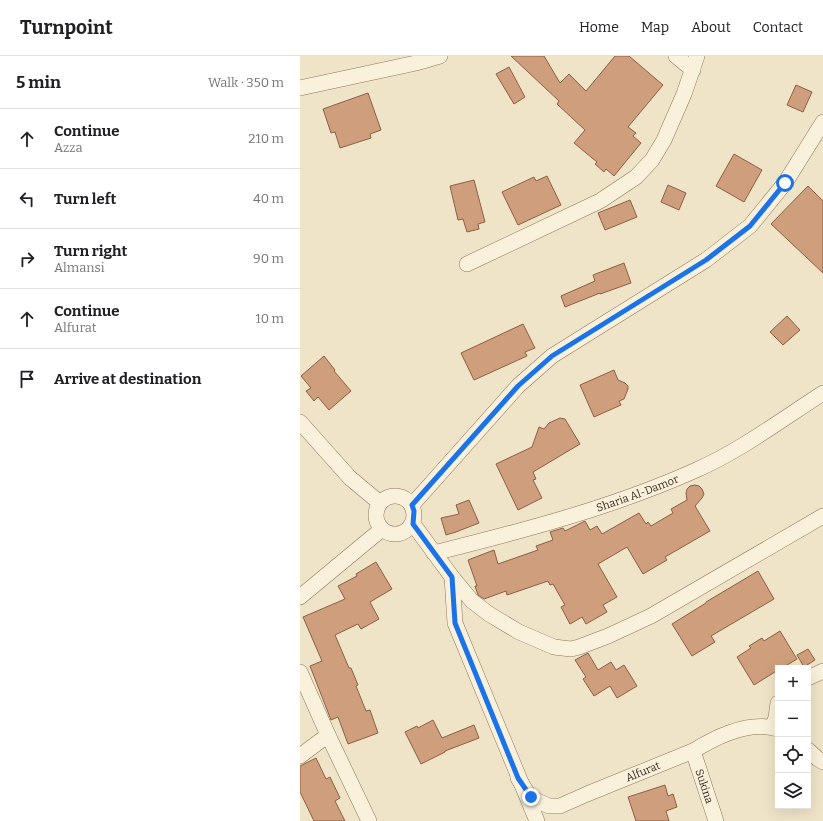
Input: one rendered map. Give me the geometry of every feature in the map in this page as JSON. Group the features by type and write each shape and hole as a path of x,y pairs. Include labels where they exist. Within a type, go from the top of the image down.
{"street":[{"path":"300,88 416,63 440,56"},
{"path":"467,264 600,201 636,177 652,160 664,140 684,94 695,63 676,56"},
{"path":"412,505 518,386 552,356 706,260 750,226 785,183 823,122"},
{"name":"Sharia Al-Damor","path":"434,553 508,534 612,504 695,471 740,448 823,393"},
{"path":"300,422 350,478 380,503"},
{"path":"397,495 403,497 412,505 414,511 413,524 409,529 398,534 391,534 382,529 377,522 376,516 380,503 390,496 397,495"},
{"path":"413,524 452,577 472,601 489,614 519,632 554,647 571,649 608,636 650,616 823,516"},
{"path":"300,597 382,529"},
{"path":"452,577 455,623 537,821"},
{"path":"811,677 823,671"},
{"path":"300,672 328,735 370,821"},
{"name":"Alfurat","path":"518,778 528,794 535,800 549,806 560,806 693,751 705,743 730,733 760,726 775,728"},
{"path":"300,756 328,735"},
{"name":"Sukina","path":"693,751 716,821"},
{"path":"811,753 823,762"}],"building":[{"path":"511,56 544,56 560,83 569,74 586,91 615,56 629,56 663,85 628,127 636,133 633,136 641,143 614,176 606,169 604,172 595,164 597,162 574,143 585,130 557,104 559,101"},
{"path":"509,67 525,97 514,104 496,74"},
{"path":"796,85 812,92 803,112 787,105"},
{"path":"368,93 381,130 370,134 371,138 340,148 335,132 331,133 323,109"},
{"path":"734,154 762,170 744,202 716,186"},
{"path":"547,176 561,205 518,225 502,192 534,177 536,181"},
{"path":"474,180 485,222 478,224 479,229 467,232 463,219 458,220 450,186"},
{"path":"668,185 686,193 679,210 661,202"},
{"path":"808,186 823,201 823,273 771,224"},
{"path":"630,200 637,217 605,230 598,213"},
{"path":"624,263 631,283 565,307 561,296 595,281 593,275"},
{"path":"787,316 800,330 783,345 770,332"},
{"path":"523,324 535,348 525,352 527,356 474,380 461,353"},
{"path":"324,356 335,370 334,371 351,391 329,410 318,397 314,401 306,391 311,388 301,376"},
{"path":"614,370 618,380 628,386 624,399 619,401 621,405 594,417 580,385"},
{"path":"560,418 565,419 580,444 533,472 536,479 533,480 542,498 518,510 496,464 532,447 539,427 544,429 549,423"},
{"path":"695,485 702,489 704,494 695,506 710,531 665,557 667,560 643,574 627,547 598,564 617,597 603,605 607,612 586,624 582,617 570,624 561,607 565,605 553,584 550,585 548,581 507,595 506,591 484,599 478,595 475,586 477,586 468,560 494,550 498,564 538,550 536,546 553,540 550,532 563,528 565,531 585,521 590,530 597,526 602,534 639,513 646,524 648,522 651,526 673,513 671,509 687,500 687,489 690,486"},
{"path":"469,500 479,523 446,535 441,518 459,514 456,505"},
{"path":"376,562 392,589 370,602 379,619 361,629 358,624 335,635 358,685 356,686 366,711 370,710 378,733 348,744 338,717 331,720 310,666 322,661 303,617 345,599 338,586 357,576 356,574"},
{"path":"758,571 774,599 711,636 715,642 692,656 672,624"},
{"path":"780,631 797,659 787,665 775,665 775,672 754,685 737,657 751,648 749,646 762,638 764,641"},
{"path":"808,649 815,660 807,665 803,665 797,655"},
{"path":"588,653 598,670 611,662 616,670 624,665 637,686 617,698 610,686 594,696 583,679 586,677 575,660"},
{"path":"433,720 442,738 474,725 479,738 445,751 421,764 405,732 417,726 418,728"},
{"path":"316,758 326,779 330,777 340,798 335,801 345,821 314,821 300,792 300,766"},
{"path":"665,785 668,796 673,794 677,807 666,811 669,821 636,821 628,797"}],"route":[{"path":"531,797 518,778 455,623 452,577 413,524 414,511 412,505 518,386 552,356 706,260 750,226 785,183"}]}
